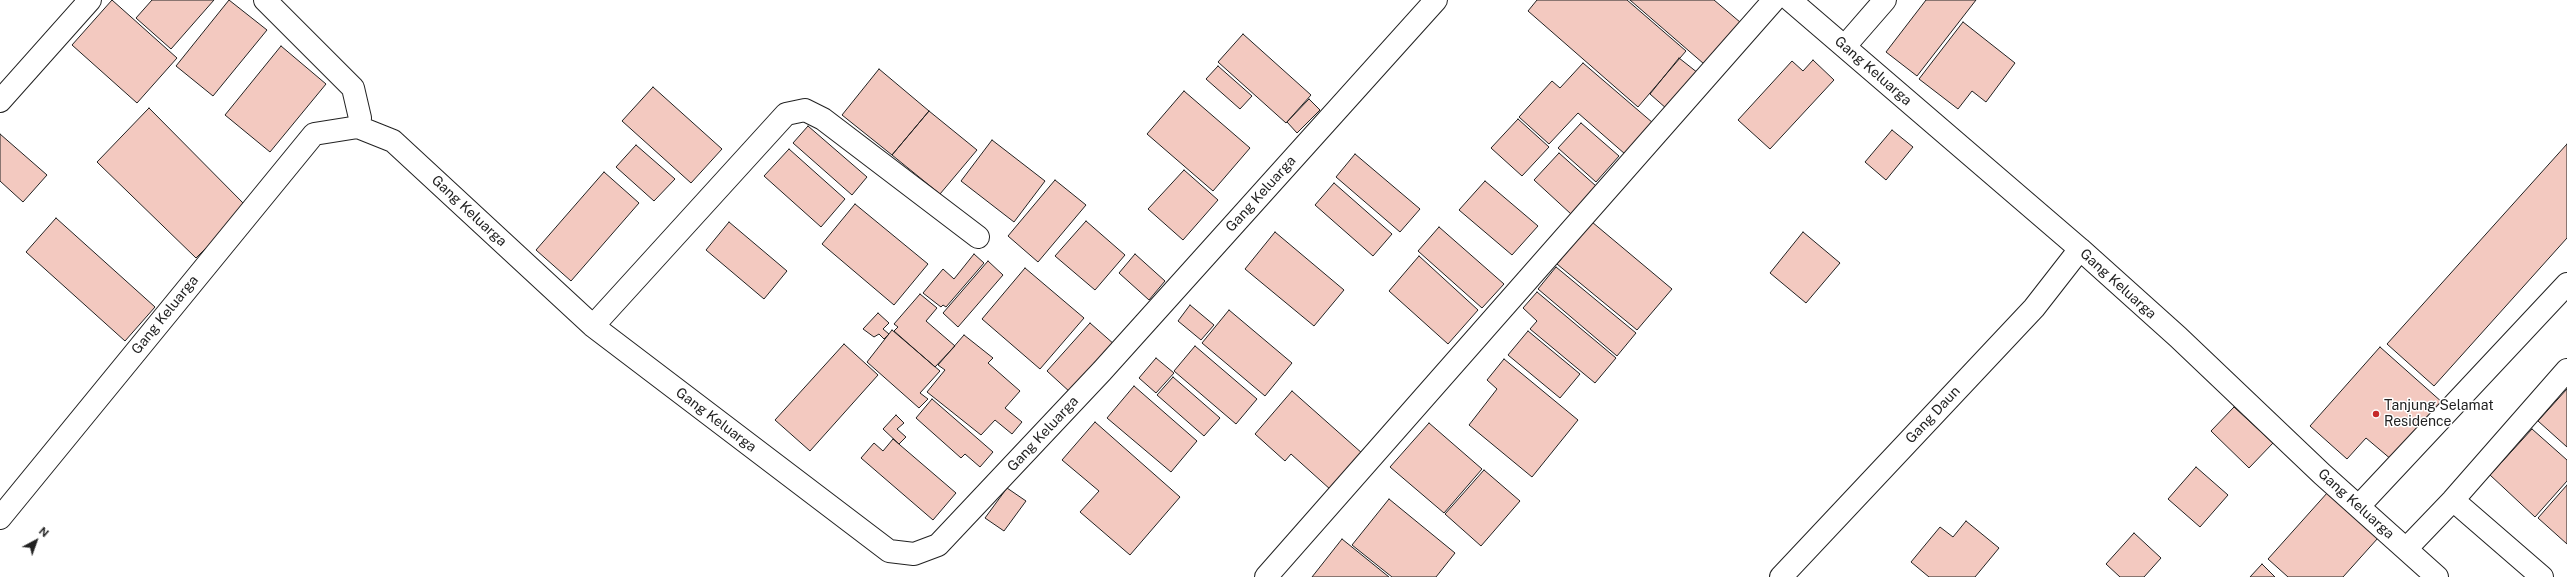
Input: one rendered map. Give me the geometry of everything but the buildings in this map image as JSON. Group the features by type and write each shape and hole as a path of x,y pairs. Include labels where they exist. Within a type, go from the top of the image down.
{"street":[{"path":"0,101 90,0"},
{"path":"265,0 353,88 360,118 358,127"},
{"name":"Gang Keluarga","path":"0,518 314,134 358,127 393,141 593,326 889,551 914,554 938,545 1107,365 1436,0"},
{"path":"1266,577 1774,0"},
{"name":"Gang Keluarga","path":"1790,0 2080,249 2178,337 2322,474 2359,506 2418,566"},
{"path":"1845,46 1885,0"},
{"path":"593,326 786,114 805,110 822,118 978,237"},
{"name":"Gang Daun","path":"1781,577 2034,308 2080,249"},
{"path":"2359,506 2567,284"},
{"path":"2418,566 2453,500 2567,370"},
{"path":"2453,500 2542,577"}],"place":[{"name":"Tanjung Selamat Residence","path":"2376,414"}]}
